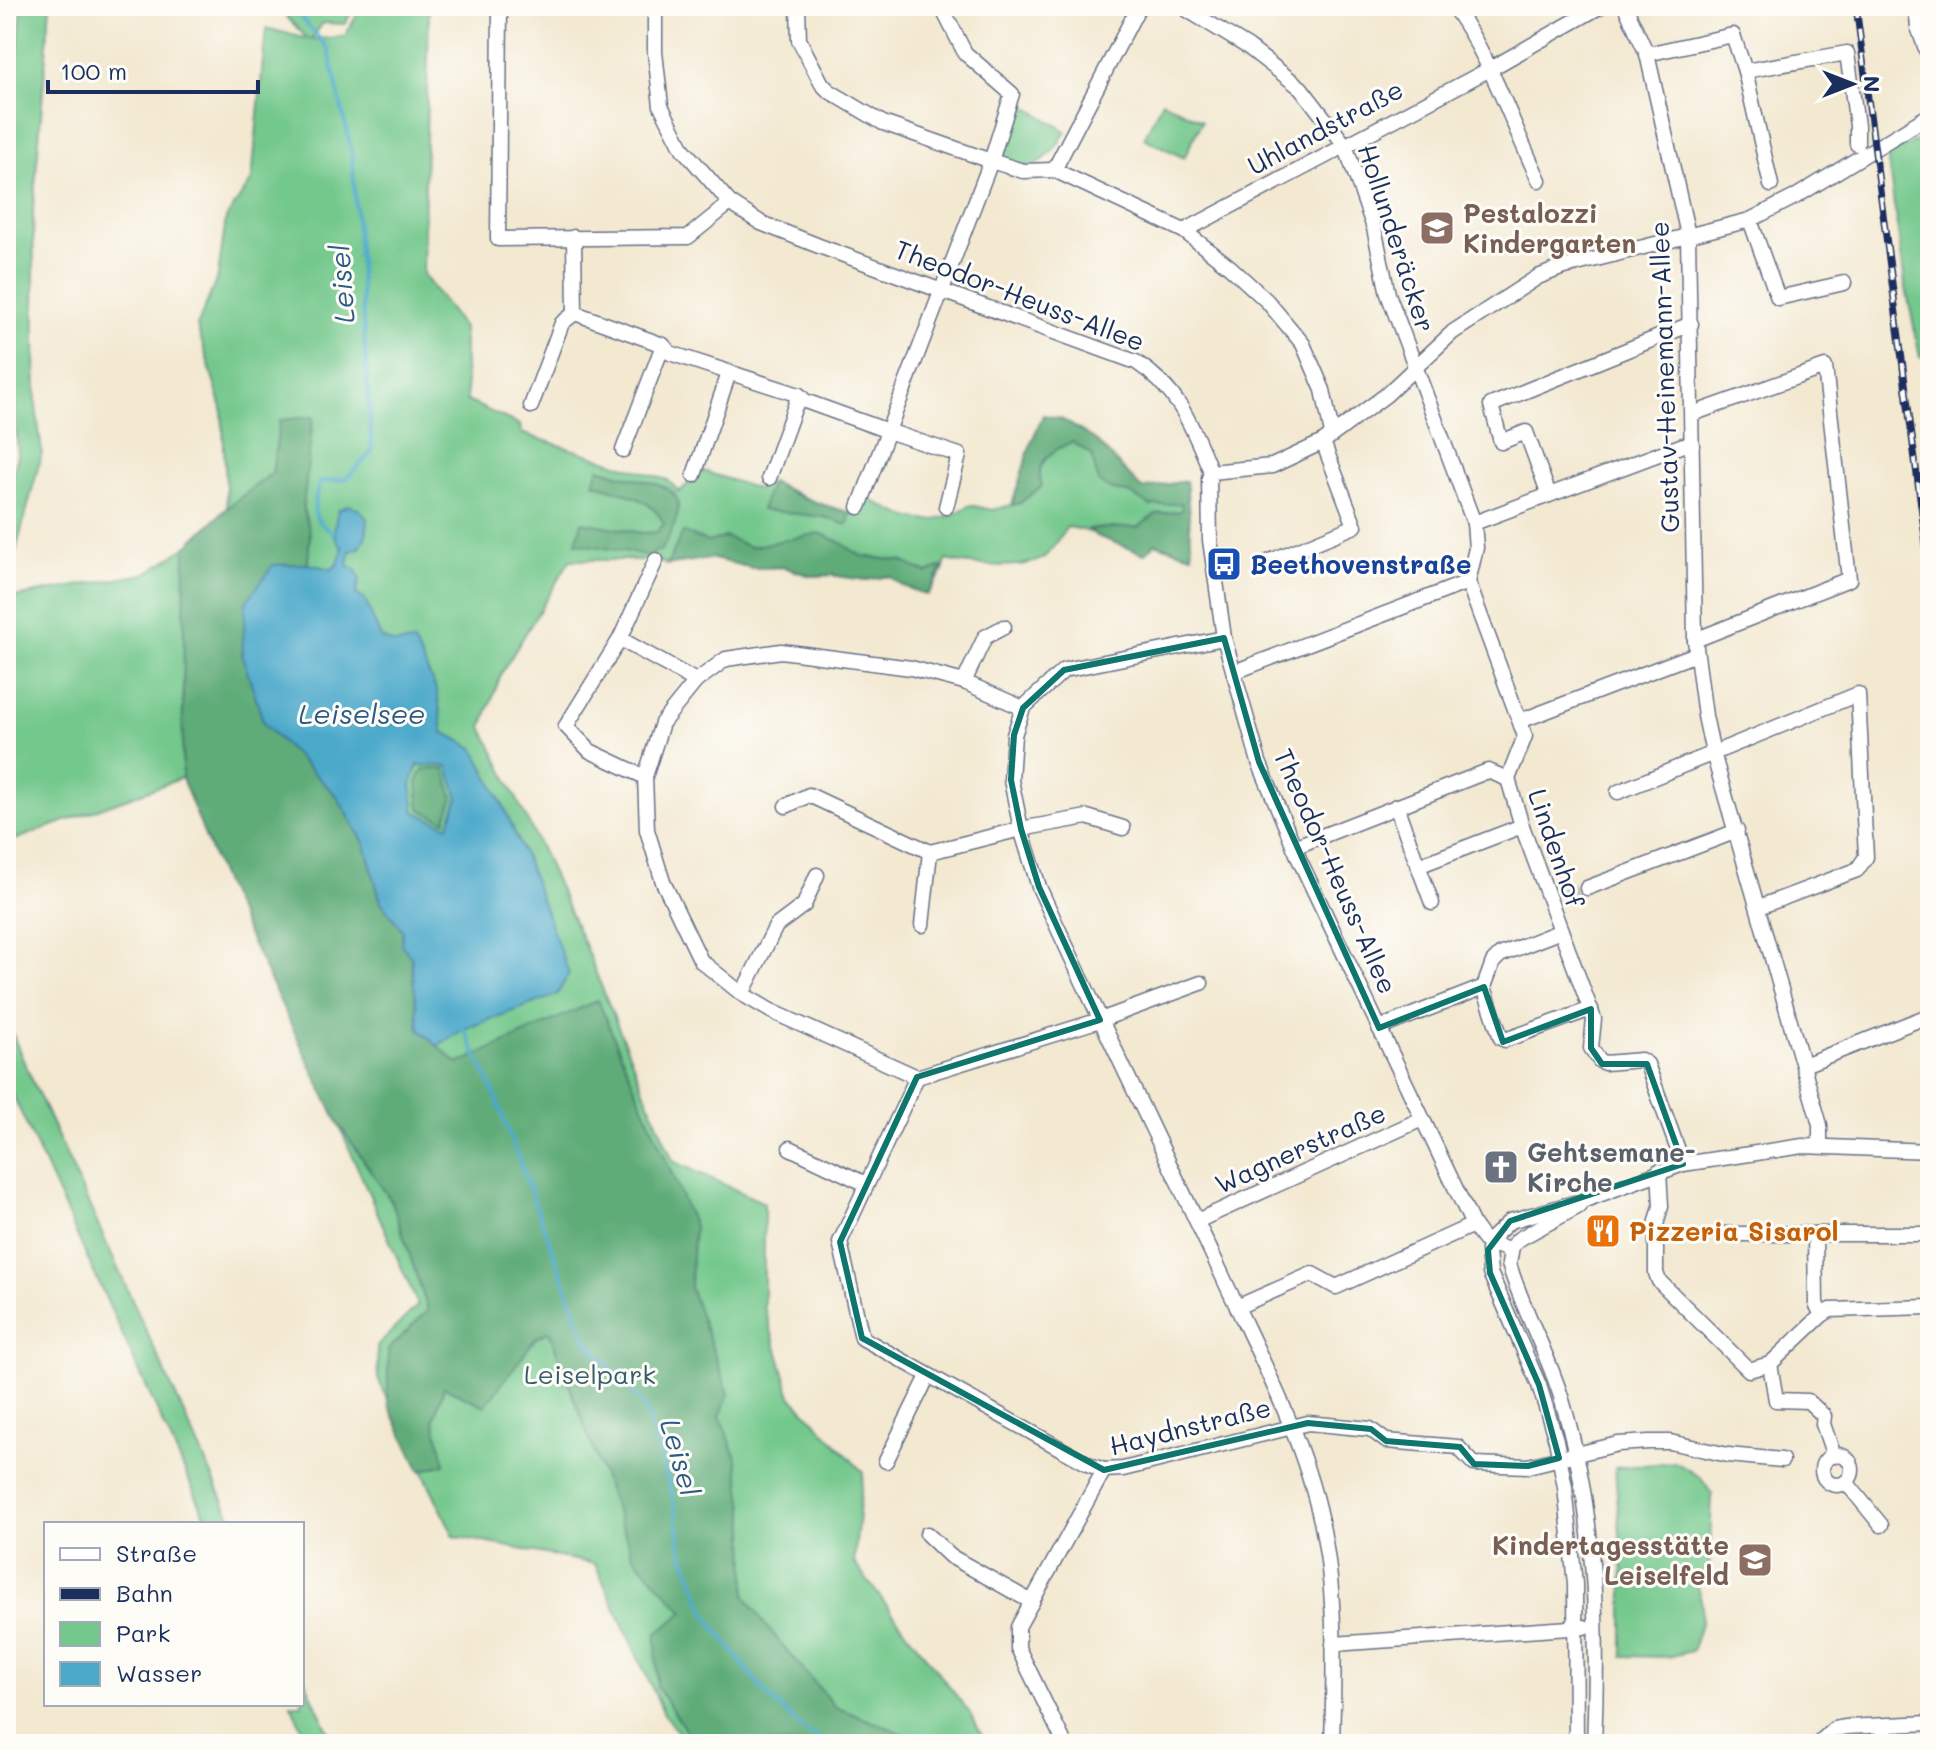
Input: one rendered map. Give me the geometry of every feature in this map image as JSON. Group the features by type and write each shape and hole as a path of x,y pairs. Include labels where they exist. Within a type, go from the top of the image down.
{"street":[{"path":"500,6 498,239 688,237 730,203"},
{"name":"Theodor-Heuss-Allee","path":"655,6 655,52 661,106 683,149 730,203 761,223 1136,362 1157,376 1184,409 1211,472 1210,540 1224,638 1259,762 1294,847 1477,1234 1510,1251"},
{"path":"798,6 799,40 822,84 829,91 883,123 1023,171 1054,170 1184,231 1267,301 1303,344 1323,390 1328,438 1355,526 1263,564"},
{"path":"859,507 991,161 1012,94 965,53 941,6"},
{"path":"1054,170 1139,6"},
{"name":"Hollunderäcker","path":"1181,6 1248,47 1301,88 1345,145 1374,228 1388,294 1410,356 1417,367"},
{"path":"1453,6 1490,69 1539,180"},
{"name":"Uhlandstraße","path":"1184,231 1490,69 1601,6"},
{"name":"Gustav-Heinemann-Allee","path":"1625,6 1647,54 1688,235 1696,647 1713,753 1804,1065 1820,1125 1820,1145"},
{"path":"1916,6 1918,27 1930,60"},
{"path":"1647,54 1733,35 1745,71 1771,185"},
{"path":"1745,71 1847,53 1857,144"},
{"path":"1211,472 1272,466 1328,438 1386,395 1453,332 1538,277 1561,268 1750,220 1795,197 1930,115"},
{"path":"1750,220 1778,298 1844,283"},
{"path":"574,237 575,313"},
{"path":"575,313 663,345 670,353 799,395 805,401 959,455 946,507"},
{"path":"531,406 562,323 575,313"},
{"path":"1549,495 1526,432 1501,442 1491,405 1691,324"},
{"path":"623,450 663,345"},
{"path":"1234,672 1468,582 1476,548 1474,523 1417,367"},
{"path":"1520,721 1849,579 1825,367 1692,414"},
{"path":"694,475 729,373"},
{"path":"769,478 799,395"},
{"path":"1474,523 1683,445 1692,445"},
{"path":"645,777 590,751 566,726 620,639 656,560"},
{"name":"Lindenhof","path":"1468,582 1525,736 1508,779 1522,826 1591,1009 1595,1024 1590,1042 1594,1053 1605,1063 1641,1060 1647,1064 1683,1164"},
{"path":"964,682 985,637 1004,627"},
{"path":"1224,638 1064,670 1023,708 1014,735 1011,780 1021,829 1039,887 1302,1452 1322,1525 1329,1575 1333,1644 1332,1744"},
{"path":"620,639 696,681"},
{"path":"1023,708 964,682 911,668 781,651 726,659 696,681 662,723 645,777 647,830 663,882 701,961 742,994 771,1011 917,1077 1100,1020 1201,983"},
{"path":"1618,792 1858,694 1866,857 1857,870 1759,907"},
{"path":"1294,847 1488,771 1508,779"},
{"path":"786,806 809,795 930,852 1021,829 1087,817 1123,828"},
{"path":"1396,806 1432,903"},
{"path":"1418,866 1522,826"},
{"path":"1587,888 1737,831"},
{"path":"922,925 930,852"},
{"path":"742,994 776,926 804,905 817,875"},
{"path":"1550,903 1566,897"},
{"path":"1561,931 1500,955 1493,962 1484,987 1501,1038 1505,1040 1591,1009"},
{"path":"1379,1028 1484,987"},
{"path":"1804,1065 1923,1018"},
{"path":"917,1077 840,1242 862,1338 1104,1470"},
{"name":"Wagnerstraße","path":"1197,1221 1422,1119"},
{"path":"1576,1744 1576,1627 1571,1532 1559,1458 1539,1385 1490,1273 1490,1243 1497,1232 1510,1221 1585,1200 1659,1171 1774,1149 1820,1145 1929,1151 1930,1192"},
{"path":"790,1148 866,1184"},
{"path":"1659,1171 1661,1206 1656,1225 1656,1273 1659,1281 1749,1370 1773,1362 1822,1315 1839,1309 1930,1307"},
{"path":"1585,1200 1574,1210 1519,1239 1510,1251 1509,1264 1555,1377 1576,1454 1590,1536 1596,1627 1594,1744"},
{"path":"1237,1307 1312,1274 1336,1287 1473,1225"},
{"path":"1722,1234 1930,1234"},
{"path":"1815,1234 1816,1304 1822,1315"},
{"path":"1773,1362 1776,1400 1808,1401 1824,1416 1823,1424 1834,1456"},
{"path":"886,1461 928,1376"},
{"path":"1291,1426 1308,1423 1370,1429 1386,1441 1458,1447 1474,1464 1528,1466 1618,1444 1670,1442 1728,1455 1782,1460"},
{"name":"Haydnstraße","path":"1065,1744 1018,1648 1018,1627 1104,1470 1123,1469 1291,1426"},
{"path":"1834,1456 1846,1458 1851,1465 1851,1474 1846,1482 1832,1484 1823,1474 1825,1461 1834,1456"},
{"path":"1846,1482 1881,1525"},
{"path":"927,1534 950,1556 1032,1602"},
{"path":"1333,1644 1596,1627"},
{"path":"1818,1744 1834,1729 1930,1723"},
{"path":"1880,1727 1892,1744"}],"highlighted area":[{"path":"1224,638 1259,762 1379,1028 1484,987 1503,1042 1591,1009 1591,1048 1602,1064 1647,1064 1683,1164 1510,1221 1488,1250 1490,1273 1539,1385 1559,1458 1528,1466 1474,1464 1460,1447 1386,1441 1371,1429 1308,1423 1104,1470 862,1338 840,1242 917,1077 1100,1020 1039,887 1021,829 1011,780 1014,735 1023,708 1064,670"}],"green space":[{"name":"Leiselpark","path":"22,6 50,6 33,212 36,406 42,453 8,580 9,598 145,574 185,548 227,508 222,408 197,326 218,276 226,218 252,180 266,28 308,39 276,6 355,6 345,24 323,23 311,40 345,36 362,6 429,6 423,274 463,328 467,401 520,425 521,433 668,480 679,492 703,471 757,489 771,482 820,504 851,513 870,500 920,520 943,518 970,505 992,510 1012,505 1043,415 1061,419 1094,439 1142,489 1186,481 1192,555 1155,543 1145,554 1097,534 1067,527 1047,554 1036,561 996,566 946,560 943,572 927,595 903,586 889,576 866,580 811,576 784,567 753,568 710,558 667,565 656,560 570,560 501,674 482,727 584,944 673,1161 764,1203 764,1307 791,1396 863,1472 854,1563 972,1716 986,1744 687,1744 664,1714 595,1564 454,1536 378,1379 377,1346 418,1305 338,1123 186,552 182,778 6,843 6,499 18,456 6,272 6,124 11,123"},
{"path":"1016,100 1066,131 1046,158 1029,166 1010,162 1000,154"},
{"path":"1162,101 1202,121 1184,158 1144,138"},
{"path":"1924,137 1930,268 1930,359 1920,357 1905,283 1887,154"},
{"path":"1043,415 1061,419 1094,439 1142,489 1186,481 1192,555 1155,543 1145,554 1096,536 1089,529 1138,527 1156,514 1181,511 1182,503 1150,506 1131,494 1110,489 1098,482 1092,455 1072,442 1046,458 1040,471 1042,486 1020,503 1012,505"},
{"path":"313,417 303,508 310,533 308,564 273,565 264,724 336,795 365,844 381,902 403,931 401,944 411,957 419,1029 458,1064 598,1000 694,1226 690,1287 729,1394 720,1416 737,1459 745,1516 746,1596 766,1626 835,1707 930,1744 695,1744 657,1687 656,1634 684,1612 633,1556 549,1331 536,1338 485,1406 444,1387 434,1419 445,1464 420,1471 388,1404 388,1350 428,1310 392,1202 338,1123 224,884 182,778 185,548 227,508 272,473 280,420"},
{"path":"599,468 667,488 675,496 678,508 674,526 661,550 647,555 576,543 582,522 643,533 657,532 664,524 652,507 594,483"},
{"path":"771,482 804,499 851,513 847,525 824,517 761,510"},
{"path":"683,532 708,542 726,537 750,547 820,533 861,556 902,561 927,573 944,566 927,595 903,586 889,576 866,580 811,576 784,567 753,568 710,558 667,565"},
{"path":"423,769 445,769 453,799 445,821 420,809 417,783"},
{"path":"6,1018 233,1522 208,1522 6,1080"},
{"path":"1675,1462 1700,1477 1712,1494 1709,1574 1692,1575 1702,1604 1699,1630 1692,1651 1668,1657 1623,1656 1623,1574 1615,1468"},
{"path":"304,1678 334,1744 309,1744 292,1706 304,1706"}],"water":[{"name":"Leiselsee","path":"349,505 360,510 368,520 360,548 350,551 348,565 356,570 360,578 356,594 365,600 381,638 395,644 414,642 437,691 443,732 474,748 505,809 569,974 557,995 464,1029 437,1046 419,1029 411,957 401,944 403,931 381,902 365,844 336,795 264,724 242,655 246,602 273,565 308,564 332,569 338,564 343,548 335,535 338,510","holes":["418,765 448,766 458,799 448,826 415,812 411,785"]}],"waterway":[{"name":"Leisel","path":"291,6 328,48 352,153 372,452 346,479 320,482 316,517 333,533"},
{"name":"Leisel","path":"464,1029 493,1090 586,1340 645,1406 674,1501 681,1549 708,1618 764,1692 802,1728 827,1744"}],"tunnel":[{"path":"1566,897 1587,888"}],"railway":[{"path":"1856,6 1930,575"}],"place":[{"name":"Pestalozzi Kindergarten","path":"1437,228"},
{"name":"Beethovenstraße","path":"1224,564"},
{"name":"Gehtsemane- Kirche","path":"1501,1167"},
{"name":"Pizzeria Sisarol","path":"1603,1231"},
{"name":"Kindertagesstätte Leiselfeld","path":"1755,1560"}]}
